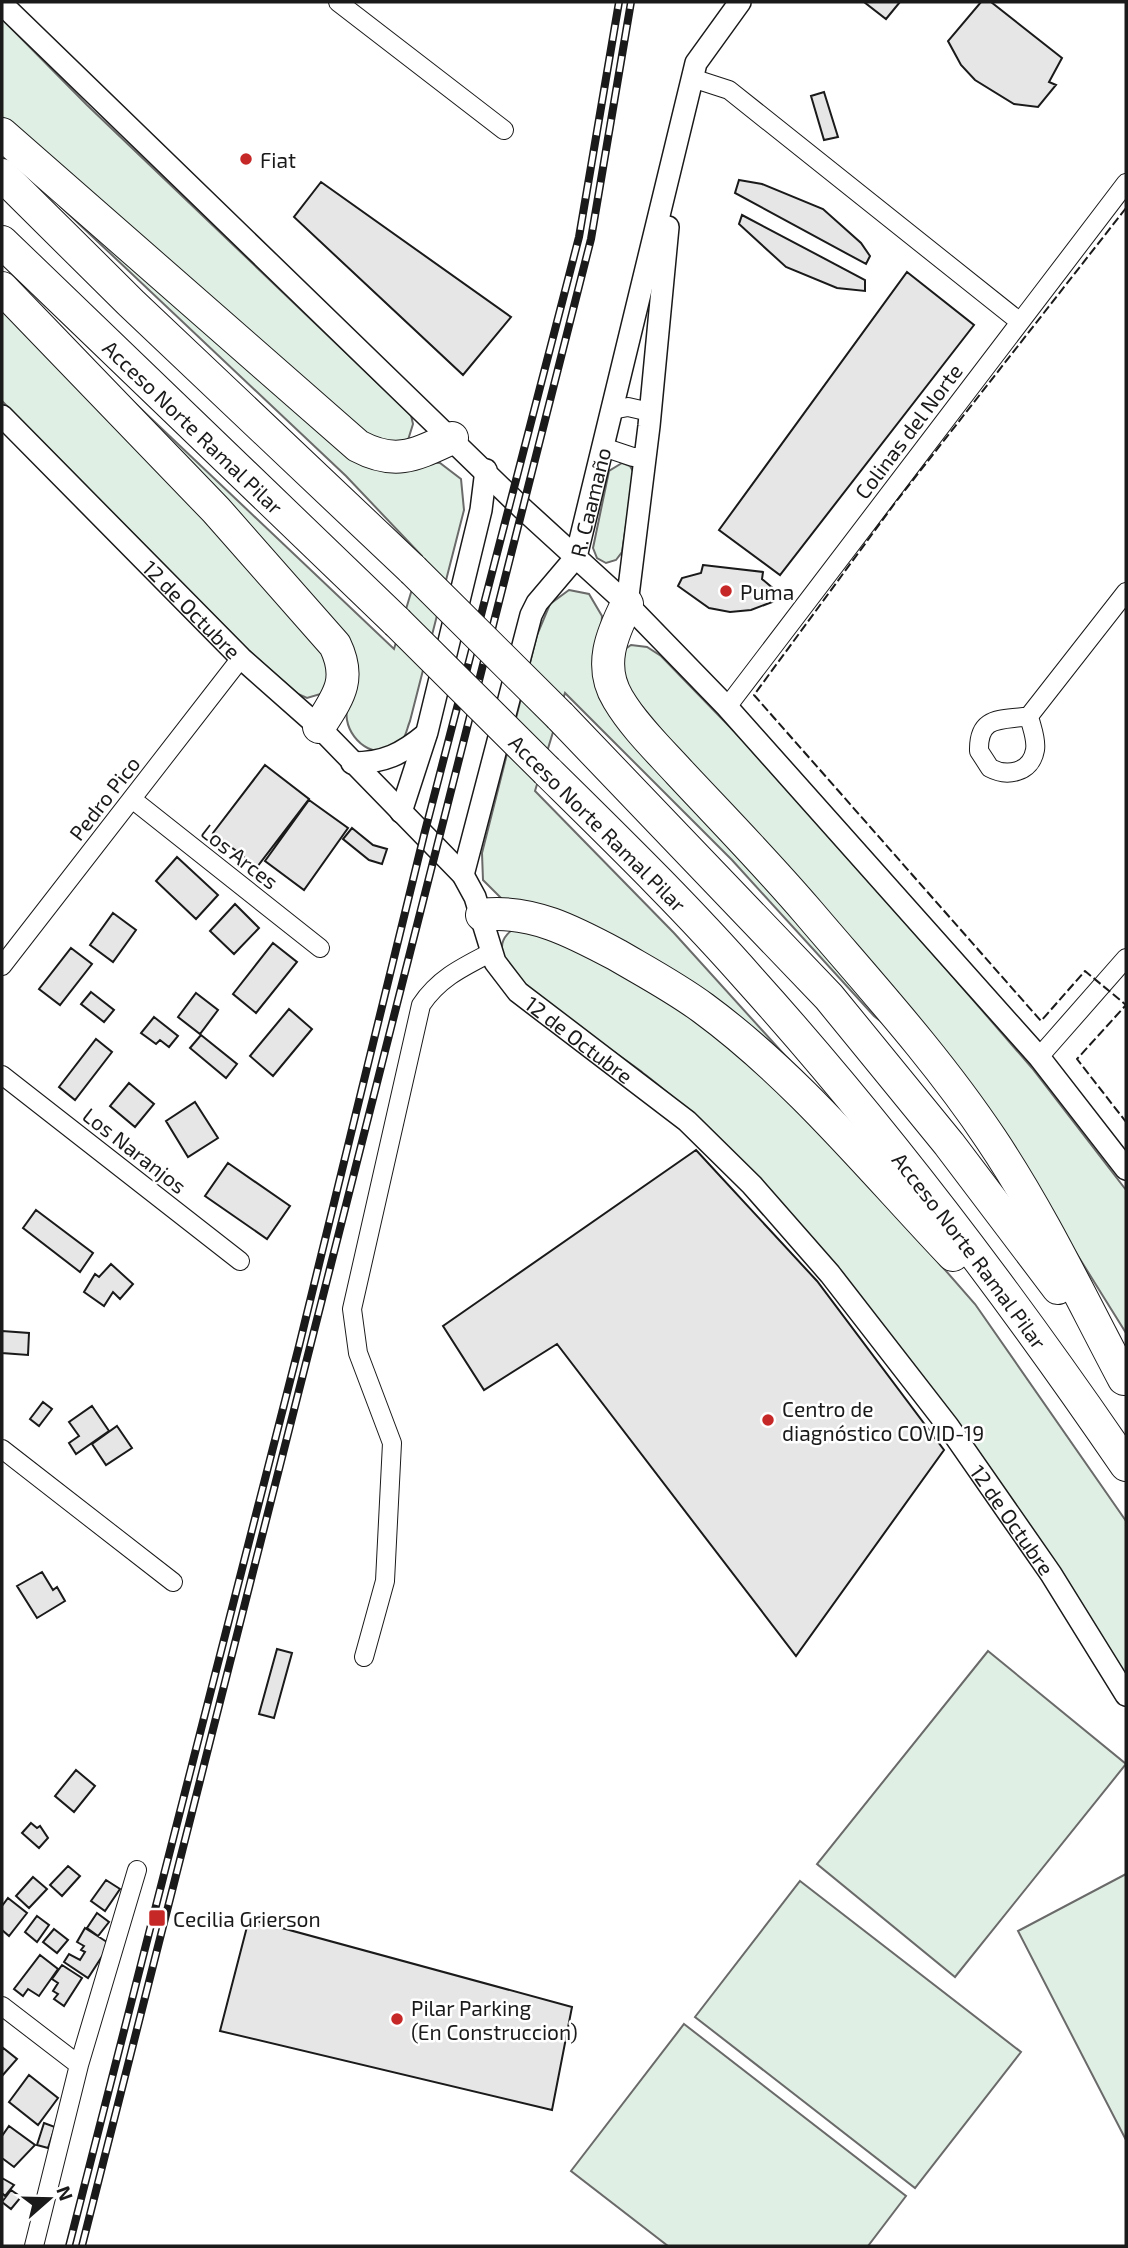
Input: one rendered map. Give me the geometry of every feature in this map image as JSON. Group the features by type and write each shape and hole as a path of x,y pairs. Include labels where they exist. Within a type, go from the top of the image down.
{"highway":[{"path":"2,134 358,446 387,458 406,457 452,438"},
{"path":"2,175 131,303 413,569 775,937 829,997 957,1154 1125,1381"},
{"name":"Acceso Norte Ramal Pilar","path":"2,242 397,622 731,959 837,1080 920,1183 1060,1369 1126,1465"},
{"path":"2,288 216,510 335,645 343,662 344,678 336,701 319,727"},
{"path":"627,604 611,636 608,652 611,681 617,697 656,746 804,908 944,1074 991,1139 1037,1214 1125,1381"},
{"path":"482,915 506,912 555,925 665,982 702,1007 749,1045 843,1138 1060,1369"}],"street":[{"path":"338,2 504,130"},
{"name":"R. Caamaño","path":"463,875 531,615 537,603 576,557 696,63 709,41 740,2"},
{"path":"2,4 627,604 727,707 1039,1057 1126,1169"},
{"path":"692,78 715,83 729,90 1020,322"},
{"name":"R. Caamaño","path":"627,604 646,457 674,154"},
{"name":"Colinas del Norte","path":"727,707 1126,183"},
{"path":"612,410 628,407 650,412"},
{"name":"12 de Octubre","path":"2,416 241,658 319,727 463,875 482,915 492,952 505,978 534,1007 687,1121 752,1185 830,1274 948,1426 1051,1574 1126,1695"},
{"path":"603,447 633,457 646,457"},
{"path":"401,812 427,732 481,510 486,470"},
{"path":"1029,716 1125,595"},
{"name":"Pedro Pico","path":"2,965 241,658"},
{"path":"352,763 376,763 393,758 427,732"},
{"name":"Los Arces","path":"132,799 320,948"},
{"path":"364,1657 385,1581 392,1443 358,1353 352,1309 421,1005 432,989 450,974 492,952"},
{"path":"1039,1057 1126,958"},
{"name":"Los Naranjos","path":"2,1074 240,1261"},
{"path":"2,1448 173,1582"},
{"path":"34,2246 79,2065 137,1870"},
{"path":"2,2006 79,2065"}],"green space":[{"path":"2,19 87,105 411,415 413,424 408,440 382,450 2,117"},
{"path":"60,206 354,454 440,463 461,479 464,510 410,721 403,740 393,748 376,751 354,737 347,716 351,686 100,370 394,649 422,556 346,476"},
{"path":"2,306 128,434 334,660 324,693 307,698 298,694 248,650 2,401"},
{"path":"622,463 630,466 634,473 622,552 616,560 606,563 597,558 593,548 609,471"},
{"path":"569,590 589,594 602,616 599,670 888,1027 874,1016 732,860 565,693 535,791 674,933 790,1061 749,1033 503,900 483,880 482,853 537,635 550,604"},
{"path":"631,645 647,647 661,656 760,758 1032,1068 1126,1190 1126,1333 1012,1150 625,686 618,654"},
{"path":"520,925 645,982 738,1050 867,1181 975,1304 1126,1521 1126,1679 1062,1576 697,1118 650,1078 562,1015 507,963 502,949 503,941"},
{"path":"988,1651 1126,1764 955,1977 817,1864"},
{"path":"1126,1874 1126,2140 1018,1931"},
{"path":"800,1881 1021,2052 915,2188 695,2017"},
{"path":"684,2024 906,2196 868,2246 668,2246 571,2171"}],"building":[{"path":"864,2 900,2 886,19"},
{"path":"981,2 991,2 1062,58 1049,82 1056,85 1038,107 1014,104 975,80 961,65 948,41"},
{"path":"824,92 838,137 824,140 811,96"},
{"path":"739,180 762,184 823,209 861,243 870,256 866,264 735,193"},
{"path":"321,182 511,317 463,375 294,217"},
{"path":"742,215 865,280 865,291 837,288 786,267 739,224"},
{"path":"907,272 974,325 780,575 719,530"},
{"path":"703,565 763,572 762,579 781,595 772,602 751,610 730,612 709,608 678,586 682,578 701,573"},
{"path":"265,765 309,799 257,867 213,833"},
{"path":"309,800 348,828 304,890 265,861"},
{"path":"352,828 373,845 387,849 382,864 369,860 343,839"},
{"path":"177,857 218,895 196,919 156,881"},
{"path":"235,904 259,928 234,954 210,931"},
{"path":"113,913 136,930 113,962 90,945"},
{"path":"273,943 297,962 256,1013 233,994"},
{"path":"71,948 92,964 60,1005 39,989"},
{"path":"91,992 114,1010 104,1022 81,1004"},
{"path":"196,993 218,1010 200,1034 178,1017"},
{"path":"289,1009 312,1029 273,1076 250,1056"},
{"path":"154,1017 178,1036 169,1047 160,1040 156,1044 141,1033"},
{"path":"201,1035 237,1064 226,1078 190,1048"},
{"path":"96,1039 112,1052 75,1100 59,1087"},
{"path":"129,1083 154,1104 135,1127 110,1106"},
{"path":"195,1102 218,1138 188,1157 166,1121"},
{"name":"Centro de diagnóstico COVID-19","path":"696,1150 817,1281 944,1450 796,1656 557,1344 484,1390 443,1326"},
{"path":"228,1163 290,1206 267,1239 205,1196"},
{"path":"36,1210 93,1253 80,1272 23,1228"},
{"path":"111,1264 133,1284 120,1299 113,1292 104,1306 84,1292 95,1274 99,1277"},
{"path":"2,1331 29,1333 28,1355 2,1353"},
{"path":"43,1402 52,1409 39,1426 30,1419"},
{"path":"92,1406 109,1431 76,1454 69,1443 79,1436 69,1422"},
{"path":"117,1426 132,1448 106,1465 92,1444"},
{"path":"42,1572 53,1590 57,1587 65,1601 37,1618 17,1586"},
{"path":"277,1649 292,1653 274,1718 259,1714"},
{"path":"76,1770 95,1786 74,1812 55,1796"},
{"path":"31,1823 37,1828 40,1826 48,1838 39,1848 22,1833"},
{"path":"68,1866 80,1876 62,1896 50,1885"},
{"path":"33,1877 47,1889 29,1908 16,1896"},
{"path":"106,1880 120,1889 105,1911 91,1901"},
{"path":"8,1898 27,1913 9,1936 2,1930 2,1906"},
{"path":"97,1913 109,1922 98,1936 87,1928"},
{"path":"37,1916 49,1925 37,1942 25,1932"},
{"name":"Pilar Parking (En Construccion)","path":"249,1919 572,2007 552,2110 220,2031"},
{"path":"85,1928 110,1944 88,1978 64,1962 69,1954 80,1960 85,1952 81,1950 84,1946 77,1942"},
{"path":"54,1929 68,1940 57,1953 43,1942"},
{"path":"40,1955 58,1969 39,1996 28,1989 23,1996 14,1989"},
{"path":"62,1965 82,1978 64,2006 54,1999 58,1994 53,1991 58,1983 52,1979"},
{"path":"2,2047 17,2059 2,2076"},
{"path":"29,2075 58,2098 38,2125 9,2102"},
{"path":"44,2123 55,2127 48,2148 37,2145"},
{"path":"9,2126 35,2145 14,2167 2,2158 2,2136"},
{"path":"2,2178 14,2185 5,2196 2,2193"},
{"path":"11,2190 21,2197 11,2209 2,2202"}],"railway":[{"path":"69,2246 299,1346 424,835 579,237 619,2"},
{"path":"82,2246 591,239 631,2"}],"fence":[{"path":"1126,208 895,503 754,695 1041,1021 1085,971 1126,1005 1077,1059 1126,1122"}],"place":[{"name":"Fiat","path":"246,159"},
{"name":"Puma","path":"726,591"},
{"name":"Centro de diagnóstico COVID-19","path":"768,1420"},
{"name":"Cecilia Grierson","path":"157,1918"},
{"name":"Pilar Parking (En Construccion)","path":"397,2019"}]}
